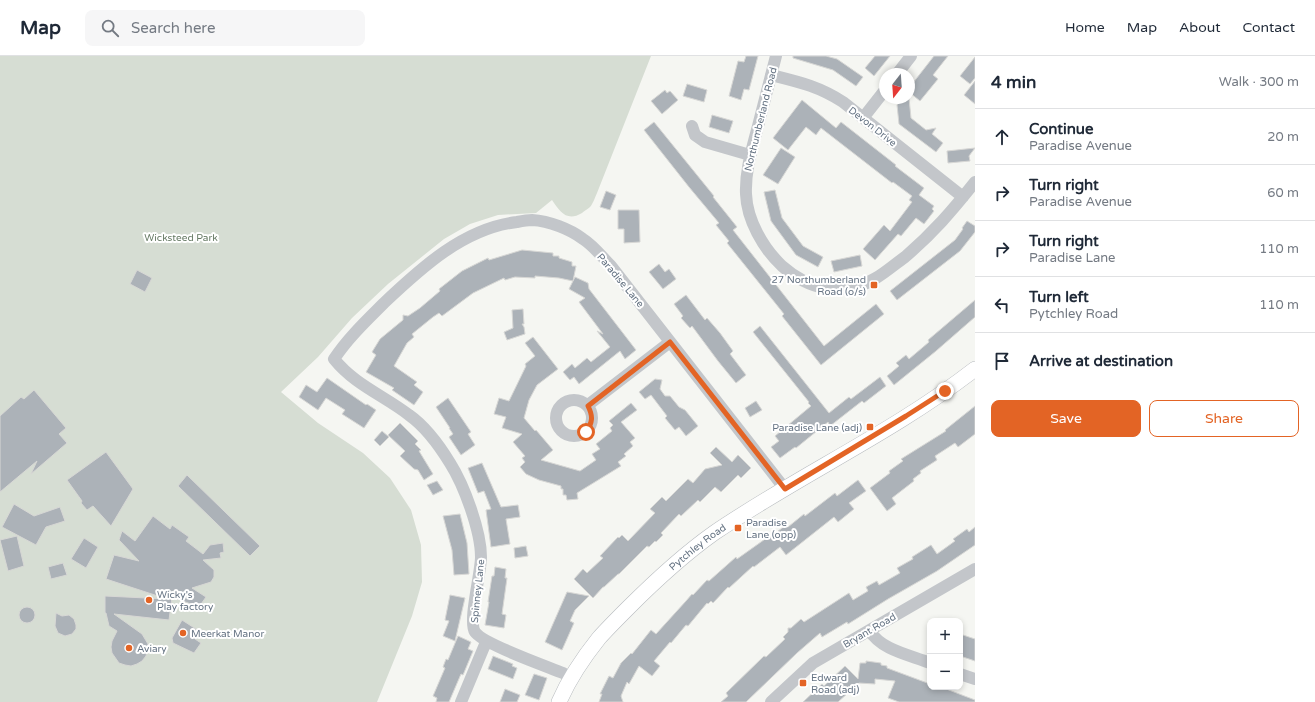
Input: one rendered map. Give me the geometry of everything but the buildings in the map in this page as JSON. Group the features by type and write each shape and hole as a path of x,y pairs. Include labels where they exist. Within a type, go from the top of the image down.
{"main road":[{"name":"Pytchley Road","path":"559,702 571,678 600,637 654,581 714,533 906,416 975,369"}],"street":[{"name":"Northumberland Road","path":"776,56 750,155 746,174 746,196 750,216 758,234 778,262 792,275 804,282 821,288 836,290 863,285 876,278 921,243 940,226 975,182"},
{"path":"902,68 911,56"},
{"name":"Devon Drive","path":"771,75 813,86 837,98 963,197"},
{"path":"863,118 879,98"},
{"path":"692,126 695,135 705,142 750,155"},
{"name":"Paradise Lane","path":"334,360 344,344 405,283 431,261 457,244 485,229 505,223 531,220 549,224 566,229 583,238 611,266 785,489"},
{"path":"588,406 670,342"},
{"name":"Spinney Lane","path":"334,360 343,371 357,382 410,415 428,432 450,464 467,499 476,528 481,556 472,622 475,632 486,642 563,673 571,678"},
{"name":"Bryant Road","path":"771,702 813,663 975,569"},
{"path":"870,631 874,637 882,643 895,650 927,662"},
{"path":"461,702 486,642"},
{"path":"963,675 975,679"}],"green space":[{"name":"Wicksteed Park","path":"0,56 651,56 597,193 590,207 577,216 568,216 561,212 552,200 536,213 498,215 470,224 444,239 388,284 352,318 318,357 281,392 318,423 363,453 390,478 411,510 421,545 422,582 412,616 377,702 0,702"}],"place":[{"name":"27 Northumberland Road (o/s)","path":"874,285"},
{"name":"Paradise Lane (adj)","path":"870,427"},
{"name":"Paradise Lane (opp)","path":"738,528"},
{"name":"Wicky's Play factory","path":"149,600"},
{"name":"Meerkat Manor","path":"183,633"},
{"name":"Aviary","path":"129,648"},
{"name":"Edward Road (adj)","path":"803,683"}],"route":[{"path":"586,432 592,424 592,414 588,406 670,342 785,489 945,391"}]}
